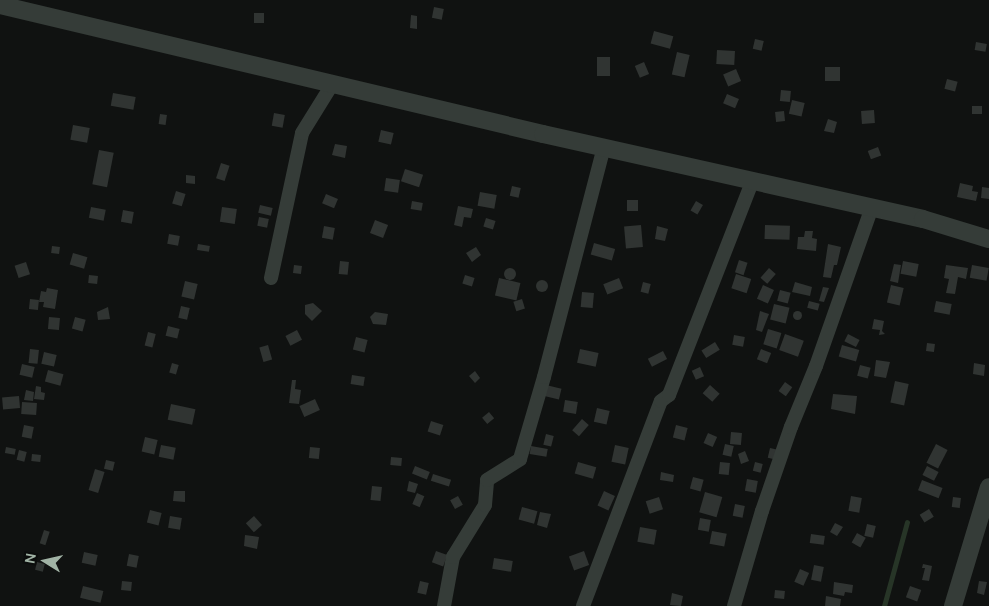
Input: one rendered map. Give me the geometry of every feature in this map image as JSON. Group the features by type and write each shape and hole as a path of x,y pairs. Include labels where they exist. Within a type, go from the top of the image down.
{"street":[{"path":"0,4 604,147 923,219 989,239"},
{"path":"271,278 302,133 333,83"},
{"path":"444,606 452,558 485,505 487,480 520,460 544,377 604,147"},
{"path":"583,606 661,401 669,395 753,180"},
{"path":"734,606 781,455 816,366 872,207"},
{"path":"952,606 989,487"}],"building":[{"path":"434,7 444,9 442,20 432,18"},
{"path":"254,13 264,13 264,23 254,23"},
{"path":"411,15 417,16 417,29 410,28"},
{"path":"654,31 673,36 670,49 651,44"},
{"path":"755,39 764,41 762,51 753,49"},
{"path":"976,42 987,44 985,52 975,50"},
{"path":"717,50 735,51 734,65 716,64"},
{"path":"677,52 690,55 684,77 672,74"},
{"path":"597,57 610,57 610,76 597,76"},
{"path":"644,62 649,74 640,78 635,66"},
{"path":"825,67 840,67 840,81 825,81"},
{"path":"736,69 741,81 728,86 723,74"},
{"path":"947,79 958,82 955,92 944,89"},
{"path":"781,90 791,91 790,102 780,101"},
{"path":"113,93 136,97 133,110 111,106"},
{"path":"727,94 739,99 735,108 723,103"},
{"path":"792,100 805,103 802,117 789,114"},
{"path":"972,106 982,106 982,114 972,114"},
{"path":"874,110 875,123 862,124 861,111"},
{"path":"784,111 785,121 776,122 775,112"},
{"path":"274,113 285,115 283,128 272,126"},
{"path":"160,114 167,115 166,125 159,124"},
{"path":"828,119 837,122 834,133 824,131"},
{"path":"73,125 90,128 87,143 70,140"},
{"path":"381,130 394,133 391,145 378,142"},
{"path":"335,144 347,146 345,158 332,155"},
{"path":"878,147 881,155 871,159 868,151"},
{"path":"99,150 114,153 107,187 92,184"},
{"path":"221,163 230,166 225,181 216,178"},
{"path":"405,169 423,175 419,187 401,181"},
{"path":"186,175 195,176 195,184 186,183"},
{"path":"386,178 400,180 398,193 384,191"},
{"path":"960,183 973,186 972,191 978,192 976,201 957,197"},
{"path":"512,186 521,188 519,198 510,196"},
{"path":"982,187 989,188 989,199 981,198"},
{"path":"176,191 186,194 182,206 172,203"},
{"path":"480,192 497,195 494,209 478,206"},
{"path":"326,194 338,199 334,208 322,203"},
{"path":"627,200 638,200 638,211 627,211"},
{"path":"412,201 423,203 421,211 411,209"},
{"path":"696,201 703,205 697,215 690,211"},
{"path":"260,205 273,208 271,216 258,213"},
{"path":"458,206 473,209 471,218 464,217 462,227 454,225"},
{"path":"91,207 106,210 104,221 89,218"},
{"path":"222,207 237,209 235,224 220,222"},
{"path":"123,210 134,212 132,224 121,222"},
{"path":"259,217 269,219 267,228 257,226"},
{"path":"486,218 496,221 493,230 483,227"},
{"path":"375,220 388,225 383,238 370,233"},
{"path":"641,225 643,247 626,248 624,226"},
{"path":"765,225 790,226 789,240 765,239"},
{"path":"324,226 335,228 333,240 322,238"},
{"path":"657,226 668,229 665,241 655,239"},
{"path":"805,231 813,231 812,238 817,239 816,251 797,249 798,237 804,237"},
{"path":"169,234 180,236 178,246 167,244"},
{"path":"594,243 615,249 612,261 591,255"},
{"path":"198,244 210,246 209,252 197,250"},
{"path":"828,244 841,247 837,265 834,265 831,278 823,277"},
{"path":"52,246 60,247 59,254 51,253"},
{"path":"476,247 481,255 472,262 466,253"},
{"path":"73,253 87,257 84,269 70,265"},
{"path":"739,260 748,263 744,275 735,272"},
{"path":"340,261 349,262 348,275 339,274"},
{"path":"903,261 919,264 916,277 901,274"},
{"path":"26,262 30,274 19,278 15,266"},
{"path":"894,264 901,265 898,283 890,281"},
{"path":"294,265 302,266 301,274 293,273"},
{"path":"946,265 968,268 966,279 958,277 955,294 946,293 949,279 944,278"},
{"path":"972,265 989,268 986,281 970,278"},
{"path":"510,268 516,274 510,280 504,274"},
{"path":"769,268 776,274 767,284 760,278"},
{"path":"736,274 751,279 747,293 731,288"},
{"path":"89,275 98,276 97,284 88,283"},
{"path":"465,275 475,278 472,287 462,284"},
{"path":"499,278 520,283 516,300 495,296"},
{"path":"619,278 623,288 607,295 603,284"},
{"path":"542,280 548,286 542,292 536,286"},
{"path":"185,281 198,284 194,300 181,297"},
{"path":"643,282 651,284 648,294 641,292"},
{"path":"795,282 812,287 810,296 792,292"},
{"path":"763,285 774,290 768,304 757,299"},
{"path":"891,285 904,288 900,305 887,303"},
{"path":"823,287 829,288 824,302 819,301"},
{"path":"47,288 58,290 55,309 43,307 44,302 39,302 41,291 46,292"},
{"path":"780,290 791,293 788,303 777,301"},
{"path":"582,292 594,293 593,308 581,307"},
{"path":"30,299 39,300 38,310 29,309"},
{"path":"522,299 525,309 516,311 513,302"},
{"path":"809,301 820,304 818,311 807,308"},
{"path":"936,301 952,304 950,315 934,312"},
{"path":"313,303 322,311 312,321 305,314 305,305"},
{"path":"774,304 790,308 786,323 770,320"},
{"path":"181,306 190,308 187,320 178,318"},
{"path":"108,307 110,319 98,320 97,312"},
{"path":"797,310 802,315 797,320 792,315"},
{"path":"760,311 769,314 762,332 756,330"},
{"path":"375,312 388,314 386,325 373,324 370,317"},
{"path":"49,317 60,318 59,330 48,329"},
{"path":"75,317 86,320 83,331 72,329"},
{"path":"874,319 884,321 882,331 885,334 879,335 880,330 872,329"},
{"path":"168,326 180,329 177,339 166,336"},
{"path":"768,329 781,333 777,348 763,344"},
{"path":"297,330 302,340 290,346 285,336"},
{"path":"148,332 156,334 152,348 145,346"},
{"path":"785,334 804,341 798,357 779,350"},
{"path":"848,334 860,340 856,347 844,341"},
{"path":"734,335 745,337 743,347 732,345"},
{"path":"356,337 368,340 364,353 353,350"},
{"path":"715,342 720,350 706,358 701,350"},
{"path":"927,343 935,344 934,352 926,351"},
{"path":"268,345 272,359 263,362 259,347"},
{"path":"842,345 859,350 856,361 839,357"},
{"path":"30,349 39,350 37,364 29,363"},
{"path":"580,349 599,353 596,367 577,363"},
{"path":"761,349 771,353 767,363 757,359"},
{"path":"663,351 667,359 652,367 648,359"},
{"path":"44,352 57,355 54,367 41,364"},
{"path":"876,360 890,362 886,378 874,376"},
{"path":"172,363 179,365 176,375 169,373"},
{"path":"974,363 985,365 984,376 973,374"},
{"path":"22,364 35,367 32,378 20,375"},
{"path":"860,365 871,368 868,378 857,376"},
{"path":"700,367 704,376 696,380 692,371"},
{"path":"48,370 63,374 60,386 45,382"},
{"path":"475,371 480,378 475,383 469,376"},
{"path":"352,375 365,377 363,386 351,384"},
{"path":"292,380 296,380 295,389 301,390 299,404 289,403"},
{"path":"895,381 909,384 904,405 890,403"},
{"path":"785,382 792,387 786,396 779,391"},
{"path":"546,385 562,389 559,400 543,396"},
{"path":"710,385 720,394 712,402 703,393"},
{"path":"36,386 41,387 41,392 45,393 44,400 34,399"},
{"path":"26,390 34,392 33,401 24,400"},
{"path":"833,394 857,396 855,414 831,409"},
{"path":"19,396 20,408 3,409 2,397"},
{"path":"315,399 320,410 304,417 299,406"},
{"path":"565,400 578,402 576,414 563,412"},
{"path":"22,402 37,403 36,415 21,414"},
{"path":"171,404 195,409 192,425 168,420"},
{"path":"597,408 610,411 607,425 594,422"},
{"path":"489,412 494,418 487,424 482,418"},
{"path":"582,419 589,425 579,436 572,430"},
{"path":"431,421 443,425 440,435 428,431"},
{"path":"24,425 34,427 32,439 22,437"},
{"path":"676,425 688,428 684,441 673,438"},
{"path":"731,432 742,433 741,445 730,444"},
{"path":"708,433 717,437 713,447 704,443"},
{"path":"546,434 554,436 551,447 543,445"},
{"path":"145,437 158,440 154,455 142,452"},
{"path":"725,444 734,446 731,457 723,455"},
{"path":"936,444 948,450 938,469 926,463"},
{"path":"161,445 176,448 173,460 159,457"},
{"path":"615,445 629,448 625,465 611,462"},
{"path":"531,446 548,449 546,457 530,454"},
{"path":"6,447 16,449 15,455 5,453"},
{"path":"310,447 320,448 319,459 309,458"},
{"path":"770,448 779,450 777,460 768,458"},
{"path":"19,450 27,452 24,462 17,460"},
{"path":"745,451 749,461 741,464 738,454"},
{"path":"32,454 41,455 40,462 31,461"},
{"path":"391,457 402,458 401,466 390,465"},
{"path":"106,460 115,462 113,471 104,469"},
{"path":"578,462 596,467 593,479 575,474"},
{"path":"720,462 730,463 729,475 719,474"},
{"path":"755,462 763,464 761,473 753,471"},
{"path":"415,466 430,472 427,479 412,473"},
{"path":"927,466 939,472 934,481 922,475"},
{"path":"95,469 105,472 98,493 89,490"},
{"path":"661,472 674,475 673,482 660,480"},
{"path":"433,474 451,480 449,487 431,481"},
{"path":"693,477 704,480 701,491 690,489"},
{"path":"747,479 758,481 756,493 745,491"},
{"path":"922,480 943,488 939,498 918,490"},
{"path":"409,481 418,484 415,493 407,491"},
{"path":"372,486 382,487 380,501 371,500"},
{"path":"174,491 185,491 185,502 173,501"},
{"path":"604,491 615,496 608,510 597,506"},
{"path":"705,492 722,497 717,517 699,512"},
{"path":"417,493 424,496 420,507 412,504"},
{"path":"458,496 463,505 455,509 450,500"},
{"path":"851,496 862,498 859,513 848,511"},
{"path":"659,497 663,509 650,514 646,501"},
{"path":"953,497 961,498 960,508 952,507"},
{"path":"735,504 745,506 743,518 733,516"},
{"path":"522,507 537,511 534,524 519,520"},
{"path":"929,509 934,517 924,522 920,515"},
{"path":"150,510 162,513 158,526 147,523"},
{"path":"540,512 551,514 547,528 537,525"},
{"path":"170,516 182,518 180,530 168,528"},
{"path":"254,516 262,525 254,532 246,523"},
{"path":"700,518 711,520 709,532 698,530"},
{"path":"835,523 843,527 837,536 830,532"},
{"path":"867,524 876,526 873,538 864,536"},
{"path":"640,527 657,530 654,545 637,542"},
{"path":"44,530 50,532 45,545 40,543"},
{"path":"712,531 727,534 724,547 710,544"},
{"path":"857,533 866,538 860,547 852,543"},
{"path":"811,534 825,536 824,545 810,543"},
{"path":"245,535 259,537 257,549 244,546"},
{"path":"436,551 447,555 443,566 432,562"},
{"path":"584,551 589,565 574,571 569,556"},
{"path":"84,552 98,555 95,566 82,563"},
{"path":"129,554 139,556 137,568 127,566"},
{"path":"494,558 513,561 511,572 492,569"},
{"path":"37,562 45,564 43,572 35,570"},
{"path":"923,564 932,566 929,581 922,580 925,568 922,568"},
{"path":"814,565 824,567 821,582 811,580"},
{"path":"800,569 809,573 803,586 794,582"},
{"path":"122,581 132,582 131,591 121,590"},
{"path":"420,581 429,583 426,595 417,593"},
{"path":"979,581 987,582 984,595 977,593"},
{"path":"834,582 853,585 852,593 845,592 844,596 833,594"},
{"path":"83,586 103,591 100,603 80,598"},
{"path":"910,586 921,590 917,601 906,597"},
{"path":"775,590 785,591 784,599 774,598"},
{"path":"672,593 683,596 681,606 670,605"},
{"path":"826,596 841,599 840,606 825,606"}],"waterway":[{"path":"884,606 907,522"}]}
